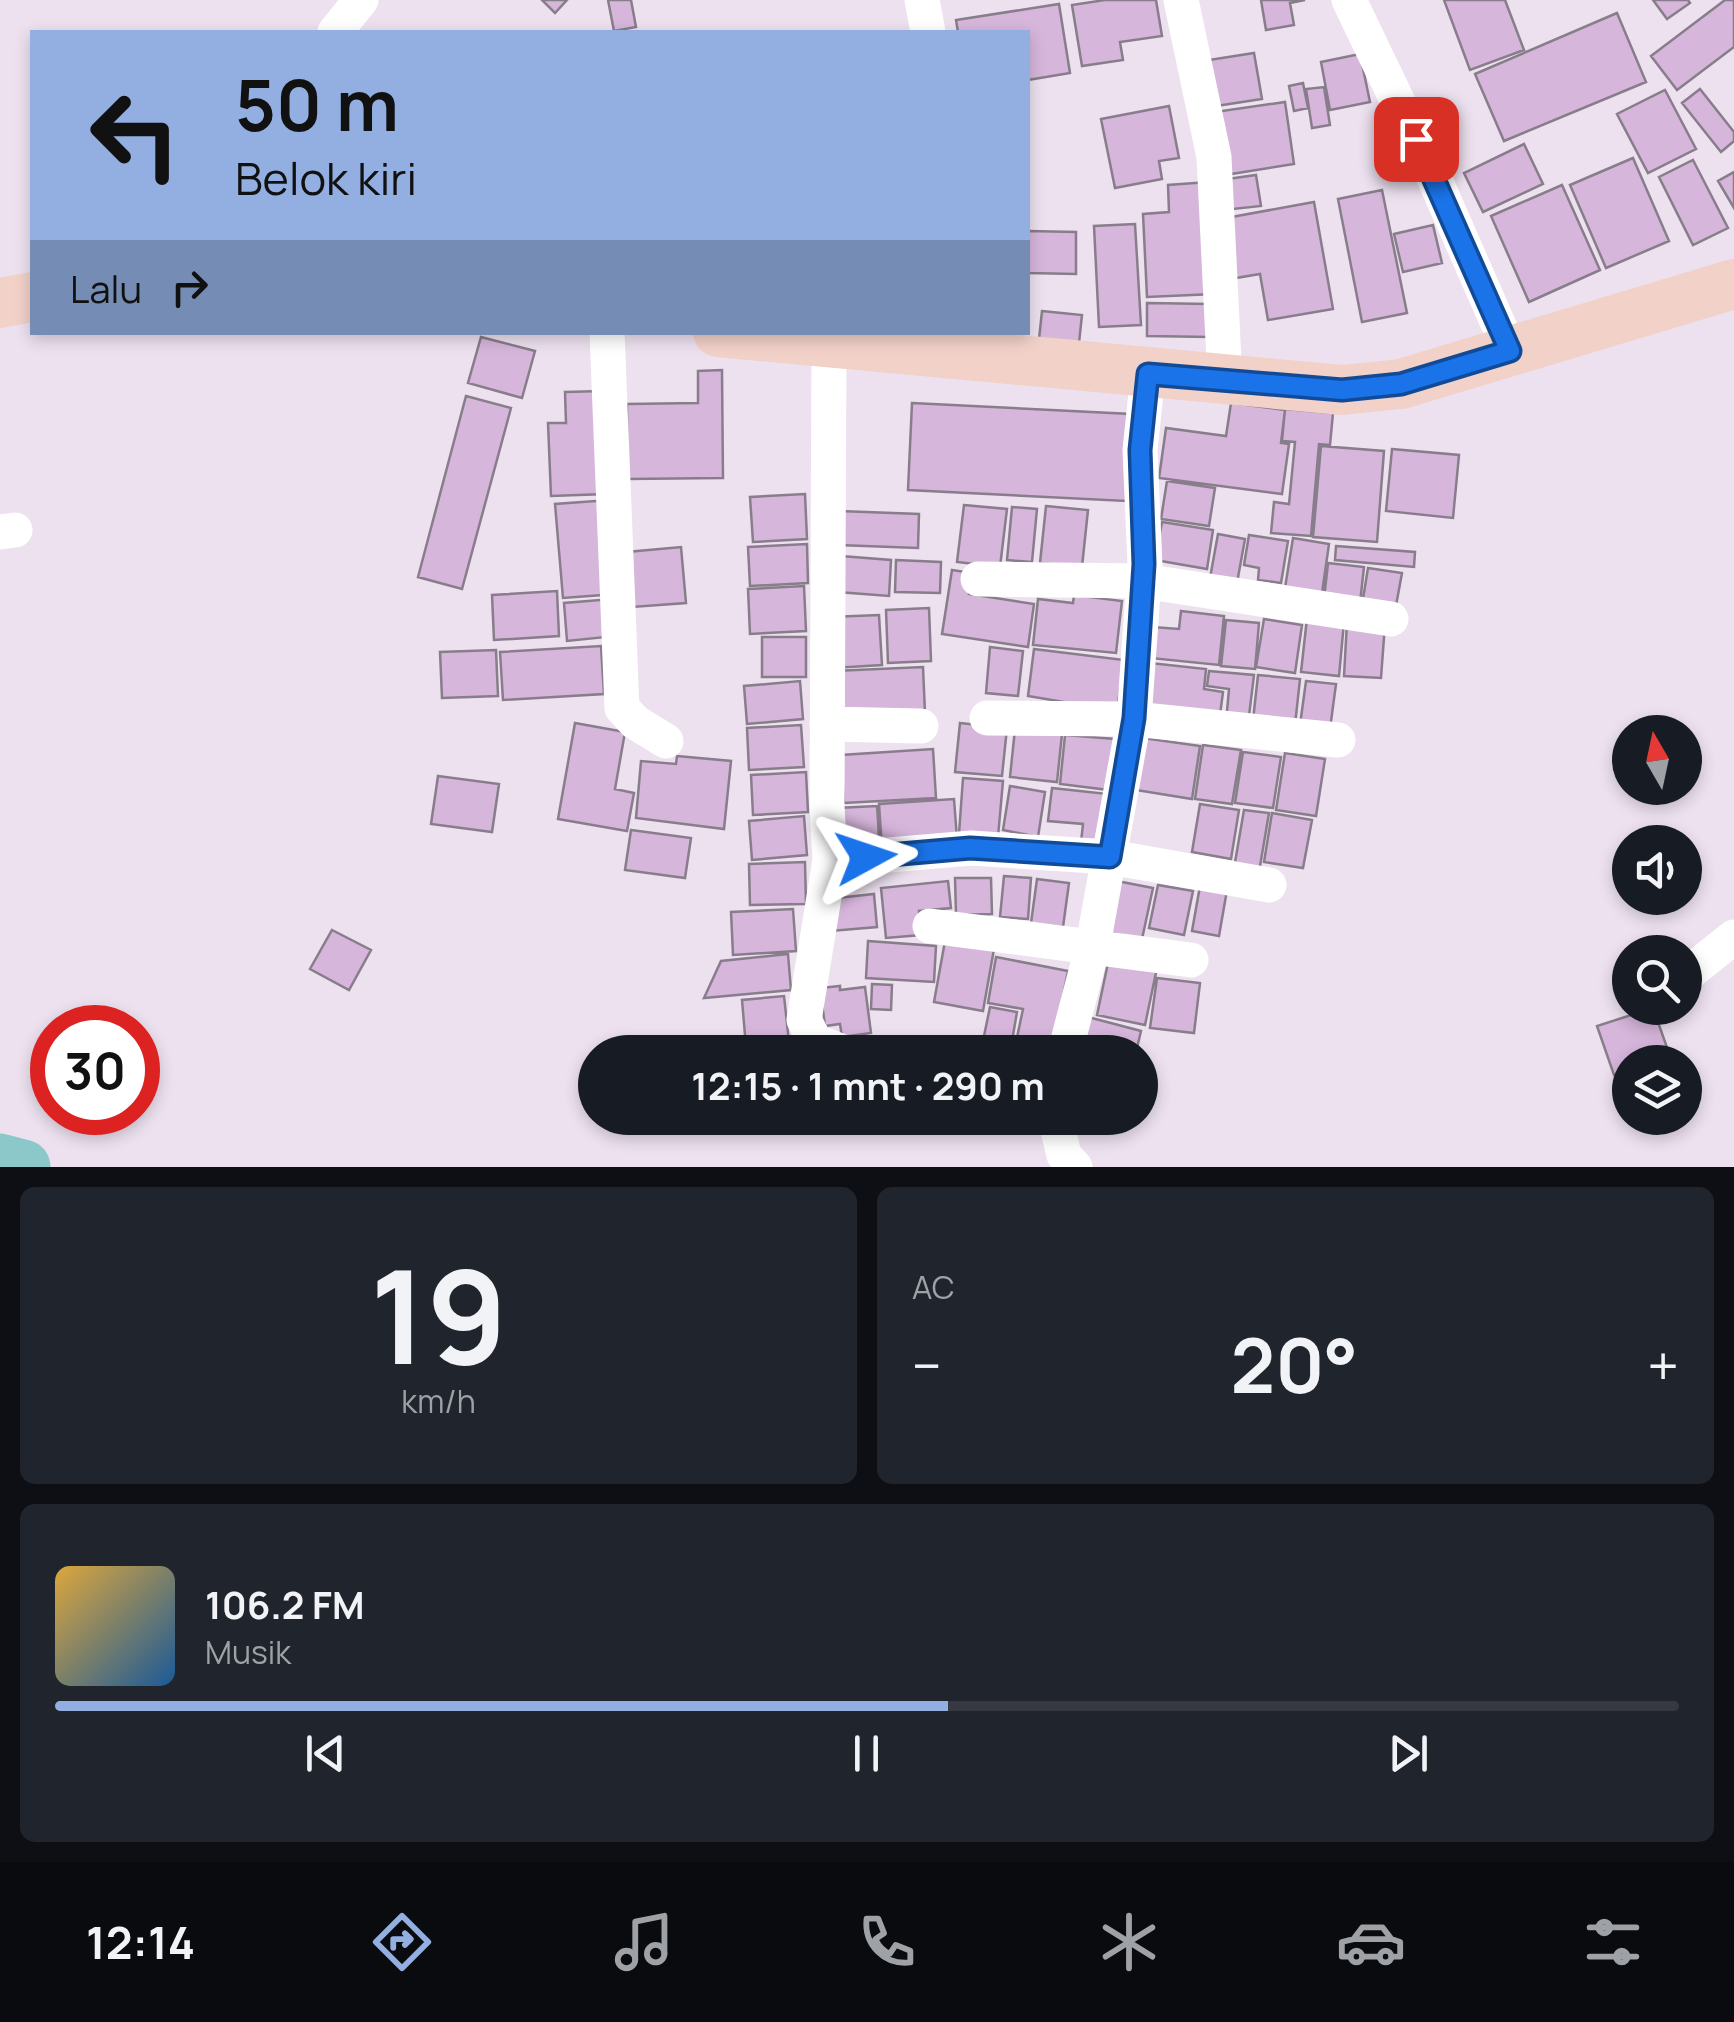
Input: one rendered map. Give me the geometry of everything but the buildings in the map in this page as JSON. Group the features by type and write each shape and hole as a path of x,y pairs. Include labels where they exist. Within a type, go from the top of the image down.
{"main road":[{"path":"746,335 1342,390 1401,384 1734,284"},
{"path":"0,303 30,297"}],"street":[{"path":"336,30 361,0"},
{"path":"922,0 928,30"},
{"path":"1181,0 1214,157 1225,382"},
{"path":"1349,0 1432,173 1510,351"},
{"path":"608,335 622,708 634,722 666,741"},
{"path":"812,1035 804,1020 830,860 829,344"},
{"path":"1069,1035 1093,945 1134,718 1144,581 1140,450 1148,374"},
{"path":"978,578 1144,581 1391,620"},
{"path":"987,718 1134,718 1338,740"},
{"path":"827,724 921,726"},
{"path":"830,860 970,848 1110,857 1269,885"},
{"path":"930,926 1190,960"},
{"path":"1702,962 1734,937"},
{"path":"1059,1135 1064,1155 1074,1167"}],"waterway":[{"path":"0,1161 23,1167"}],"route":[{"path":"866,857 970,848 1110,857 1134,718 1144,564 1140,450 1148,374 1342,390 1401,384 1510,351 1416,139"}]}
